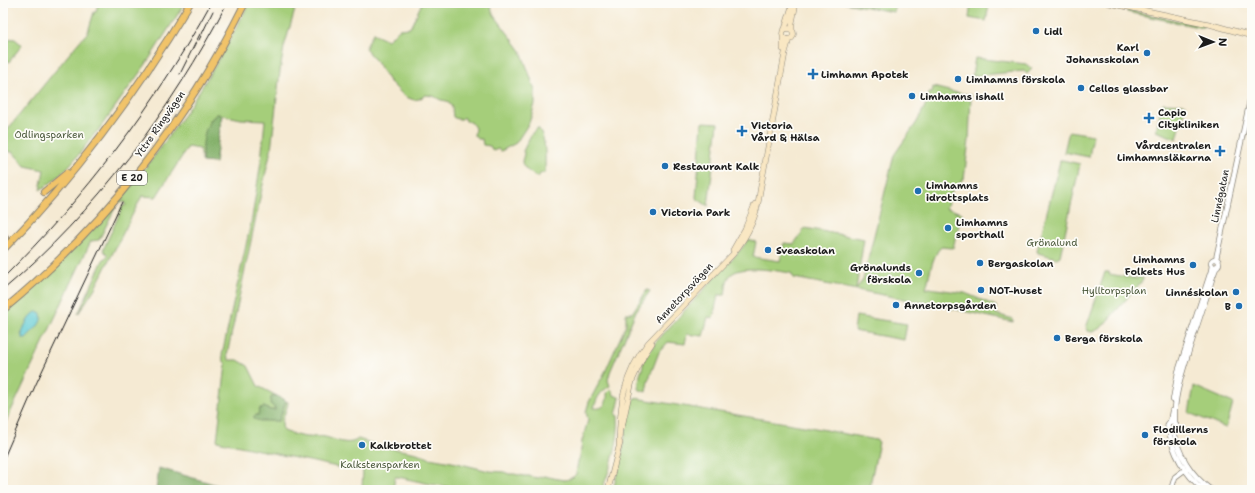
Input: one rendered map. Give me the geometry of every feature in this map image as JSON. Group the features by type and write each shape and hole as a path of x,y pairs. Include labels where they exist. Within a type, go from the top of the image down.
{"highway":[{"path":"3,250 42,208 102,135 139,82 190,3"},
{"name":"Yttre Ringvägen","path":"3,310 42,276 69,249 143,165 191,99 245,3"},
{"path":"44,192 81,162"}],"main road":[{"name":"Annetorpsvägen","path":"770,139 784,45 782,33 785,29 793,3"},
{"name":"Annetorpsvägen","path":"608,490 619,446 621,410 627,379 633,366 640,354 659,332 722,266 745,229 760,190 785,53 789,39 793,36 792,23 796,3"},
{"path":"1109,3 1206,24 1252,36"},
{"path":"785,29 790,28 792,30"},
{"path":"783,37 789,39"}],"street":[{"name":"Linnégatan","path":"1216,258 1252,91"},
{"path":"1172,429 1176,427 1173,422 1178,372 1211,271 1212,260 1216,258 1219,261 1181,377 1176,398 1175,416 1173,422 1168,426 1172,429 1172,444 1192,478 1204,490"},
{"path":"1212,265 1213,267 1217,266"},
{"path":"1171,490 1175,477 1187,469"},
{"path":"1187,469 1211,490"}],"green space":[{"name":"Odlingsparken","path":"98,3 185,3 146,64 97,132 64,171 40,190 44,170 25,166 13,152 3,151 3,135 88,32"},
{"name":"Kalkstensparken","path":"249,3 297,3 284,47 271,150 227,355 229,360 238,360 248,366 258,386 277,396 272,396 275,411 264,407 260,408 258,415 256,415 262,420 273,421 280,416 286,401 288,402 282,420 282,427 284,431 294,434 305,437 323,437 342,442 350,442 358,439 384,447 417,453 429,458 489,471 538,478 544,476 565,480 569,479 576,474 582,441 588,420 586,412 589,402 606,370 626,325 626,313 632,313 647,290 650,291 636,311 610,372 608,380 610,386 599,395 594,408 600,408 605,405 607,393 611,389 614,395 620,398 616,415 618,416 618,435 612,462 602,490 468,490 395,477 393,490 362,490 363,469 337,467 217,441 226,364 222,355 252,218 261,161 265,120 241,119 218,114 211,119 205,137 202,162 200,149 188,147 156,197 142,196 95,288 78,314 103,260 108,255 103,250 123,206 126,205 125,202 118,202 173,131 190,106 221,55"},
{"path":"422,3 491,3 492,12 521,51 535,90 535,104 529,123 516,143 501,151 498,149 493,151 490,146 483,145 482,139 478,139 474,136 475,128 471,122 466,121 464,117 462,119 457,119 453,117 452,107 447,101 426,95 414,100 401,93 389,81 375,60 365,49 373,33 388,40 399,29 410,28"},
{"path":"845,3 894,3 894,12"},
{"path":"971,3 989,5 986,21 969,18"},
{"path":"1127,10 1204,26 1203,28 1127,12"},
{"path":"4,38 15,39 22,45 9,62 3,59"},
{"path":"975,58 1026,64 1032,69 1027,74 1024,71 972,76"},
{"path":"933,87 971,95 969,140 964,179 953,188 946,208 962,213 953,248 941,247 935,255 926,289 929,288 965,293 996,306 996,314 1013,319 1013,322 936,305 794,278 791,273 758,269 740,270 733,273 729,277 725,295 718,295 713,318 708,317 703,336 687,334 685,344 668,342 659,352 648,381 646,392 638,389 643,361 655,343 748,240 756,242 753,257 780,261 784,243 794,244 805,228 864,239 856,289 863,280 894,155 917,122 926,104 929,93 932,93"},
{"path":"1163,103 1186,104 1177,139 1156,131"},
{"path":"217,114 222,115 215,163 202,162 204,135 208,124"},
{"path":"703,122 718,123 708,206 696,198"},
{"path":"538,128 543,137 545,149 545,173 541,173 538,177 526,169 522,162 524,154 523,151 531,135"},
{"path":"1069,131 1093,135 1089,157 1064,152"},
{"name":"Grönalund","path":"1062,160 1080,164 1060,256 1057,258 1038,253 1037,251 1060,161"},
{"path":"117,204 99,240 91,241 3,428 3,315 54,269","holes":["30,317 38,326 26,338 21,335"]},
{"name":"Hylltorpsplan","path":"1105,272 1137,279 1138,277 1143,278 1143,280 1101,328 1092,332 1088,331 1086,328"},
{"path":"856,316 907,324 904,340 854,331"},
{"path":"1194,386 1233,403 1226,428 1189,413"},
{"path":"272,396 277,396 286,401 279,421 260,421 254,419 254,416 258,415 260,409 264,407 270,410 275,410 275,408 270,404"},
{"path":"635,398 810,427 876,440 879,442 869,490 613,490 622,454 631,401"},
{"path":"159,468 224,487 223,490 156,490"}],"water":[{"path":"36,312 40,312 40,323 26,338 22,338 26,323"}],"railway":[{"path":"3,278 62,215 117,148 167,77 211,3"},
{"path":"3,290 69,227 100,193 129,157 181,82 227,3"},
{"path":"199,40 213,11"},
{"path":"180,74 200,34"},
{"path":"3,460 36,384 122,202"}],"place":[{"name":"Lidl","path":"1036,31"},
{"name":"Karl Johansskolan","path":"1147,53"},
{"name":"Limhamn Apotek","path":"813,74"},
{"name":"Limhamns förskola","path":"958,79"},
{"name":"Cellos glassbar","path":"1081,88"},
{"name":"Limhamns ishall","path":"912,96"},
{"name":"Capio Citykliniken","path":"1149,118"},
{"name":"Victoria Vård & Hälsa","path":"742,131"},
{"name":"Vårdcentralen Limhamnsläkarna","path":"1220,151"},
{"name":"Restaurant Kalk","path":"665,166"},
{"name":"Limhamns idrottsplats","path":"918,191"},
{"name":"Victoria Park","path":"653,212"},
{"name":"Limhamns sporthall","path":"948,228"},
{"name":"Sveaskolan","path":"768,250"},
{"name":"Bergaskolan","path":"980,263"},
{"name":"Limhamns Folkets Hus","path":"1193,265"},
{"name":"Grönalunds förskola","path":"919,273"},
{"name":"NOT-huset","path":"981,290"},
{"name":"Linnéskolan","path":"1236,292"},
{"name":"Annetorpsgården","path":"896,305"},
{"name":"B","path":"1239,306"},
{"name":"Berga förskola","path":"1057,338"},
{"name":"Flodillerns förskola","path":"1145,435"},
{"name":"Kalkbrottet","path":"362,445"}]}
